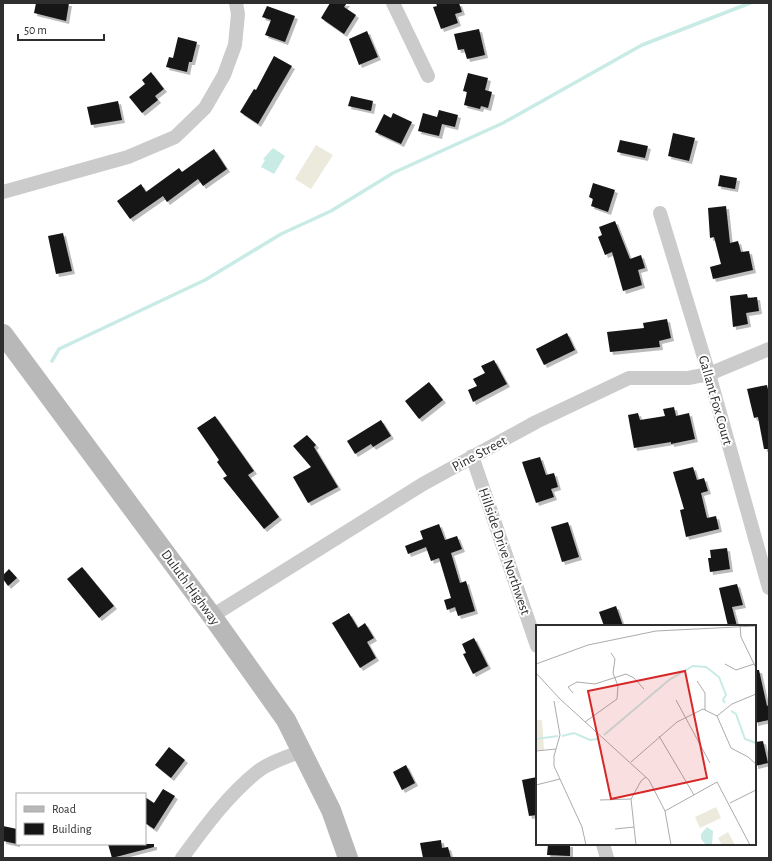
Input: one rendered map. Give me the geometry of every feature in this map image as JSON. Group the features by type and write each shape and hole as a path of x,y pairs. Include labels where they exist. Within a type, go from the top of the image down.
{"main road":[{"name":"Duluth Highway","path":"3,334 212,616 286,720 331,810 348,858"}],"street":[{"path":"3,192 128,157 175,137 205,108 224,75 235,45 238,14 236,3"},
{"path":"393,3 428,76"},
{"name":"Gallant Fox Court","path":"660,213 709,374 769,588"},
{"name":"Pine Street","path":"212,616 422,484 536,422 629,378 688,378 709,374 769,349"},
{"name":"Hillside Drive Northwest","path":"472,456 536,643"},
{"path":"182,858 229,799 258,771 279,760 302,751"},
{"path":"603,845 607,858"}],"shaded area":[{"path":"316,145 333,155 311,189 295,179"}],"water":[{"path":"273,148 285,156 274,174 261,167 265,160 263,159"}],"building":[{"path":"36,3 69,3 66,21 34,13"},
{"path":"330,3 347,3 344,7 356,15 344,34 321,18"},
{"path":"436,3 459,3 462,12 455,14 458,23 441,29 433,7 437,6"},
{"path":"267,6 295,16 285,42 265,35 271,20 262,17"},
{"path":"479,29 485,55 467,59 464,49 458,50 454,34"},
{"path":"367,31 378,57 359,65 349,39"},
{"path":"178,37 197,42 192,62 189,62 187,72 166,67 169,57 173,58"},
{"path":"274,56 292,66 258,124 240,112 254,89 256,90"},
{"path":"151,72 164,89 155,96 158,100 142,113 129,97 145,84 142,80"},
{"path":"468,73 488,78 485,90 492,92 488,108 481,106 480,109 464,105 467,92 463,91"},
{"path":"351,96 373,101 371,111 348,106"},
{"path":"118,101 122,120 91,125 87,107"},
{"path":"439,110 458,115 455,127 442,124 439,136 418,131 423,113 437,117"},
{"path":"393,113 412,122 401,144 375,132 384,114 391,118"},
{"path":"673,133 695,138 689,161 668,156"},
{"path":"620,140 648,146 645,158 617,152"},
{"path":"214,149 227,169 203,186 198,179 167,202 163,196 130,219 117,201 141,184 146,192 179,168 182,172"},
{"path":"720,175 737,178 735,189 718,186"},
{"path":"593,183 615,190 608,212 591,206 593,199 589,197"},
{"path":"726,206 730,243 738,241 741,252 749,251 753,270 713,279 710,267 721,264 714,237 710,238 708,208"},
{"path":"615,221 630,259 641,255 645,268 638,270 642,285 623,291 612,252 605,255 598,237 602,235 599,227"},
{"path":"63,233 72,271 56,274 48,236"},
{"path":"747,294 748,298 757,297 759,311 746,313 748,324 733,327 730,296"},
{"path":"667,319 671,338 659,341 660,347 610,352 607,332 644,328 643,323"},
{"path":"567,333 575,350 544,365 536,349"},
{"path":"494,360 507,384 473,402 468,390 477,386 473,379 485,373 481,366"},
{"path":"429,382 443,400 419,419 405,401"},
{"path":"767,385 769,394 769,449 764,449 758,417 754,418 747,389"},
{"path":"674,407 676,416 689,413 695,439 671,444 671,442 634,448 628,415 638,413 640,420 665,416 663,409"},
{"path":"215,416 254,471 248,475 279,517 264,529 223,478 227,476 217,462 219,460 197,428"},
{"path":"381,420 391,436 373,447 371,444 355,454 347,441"},
{"path":"307,435 316,445 314,447 338,487 308,503 293,477 311,467 293,446"},
{"path":"540,457 546,475 554,473 558,487 551,489 554,497 536,503 522,462"},
{"path":"693,467 697,480 704,478 708,491 701,493 707,518 716,516 719,529 686,537 680,510 684,509 673,472"},
{"path":"568,522 579,557 562,562 551,527"},
{"path":"439,524 445,540 457,536 462,549 451,553 460,583 466,581 475,611 458,616 455,607 447,610 444,600 451,598 439,558 431,561 426,547 408,554 405,546 423,539 420,531"},
{"path":"727,548 730,569 710,572 708,558 711,558 710,550"},
{"path":"82,567 114,606 99,618 67,579"},
{"path":"9,569 17,578 8,586 3,579 3,575"},
{"path":"737,584 743,605 732,607 737,625 728,625 719,588"},
{"path":"616,606 623,625 604,625 599,612"},
{"path":"349,613 358,628 365,623 374,638 367,642 376,658 360,668 332,623"},
{"path":"474,638 488,666 473,674 463,654 466,653 462,644"},
{"path":"756,670 759,670 767,706 769,705 769,720 756,723"},
{"path":"763,741 768,763 756,766 756,742"},
{"path":"169,747 185,760 171,778 155,765"},
{"path":"406,765 415,783 402,790 393,772"},
{"path":"536,777 536,815 529,816 522,780"},
{"path":"163,789 175,796 154,829 146,824 146,798 154,803"},
{"path":"3,826 16,829 16,844 3,841"},
{"path":"441,840 442,848 448,847 451,858 423,858 420,843"},
{"path":"154,844 154,847 112,858 108,845"},
{"path":"548,845 570,845 570,856 547,855"}],"waterway":[{"path":"52,361 59,349 205,280 281,234 331,211 393,173 503,123 642,45 750,3"}]}
